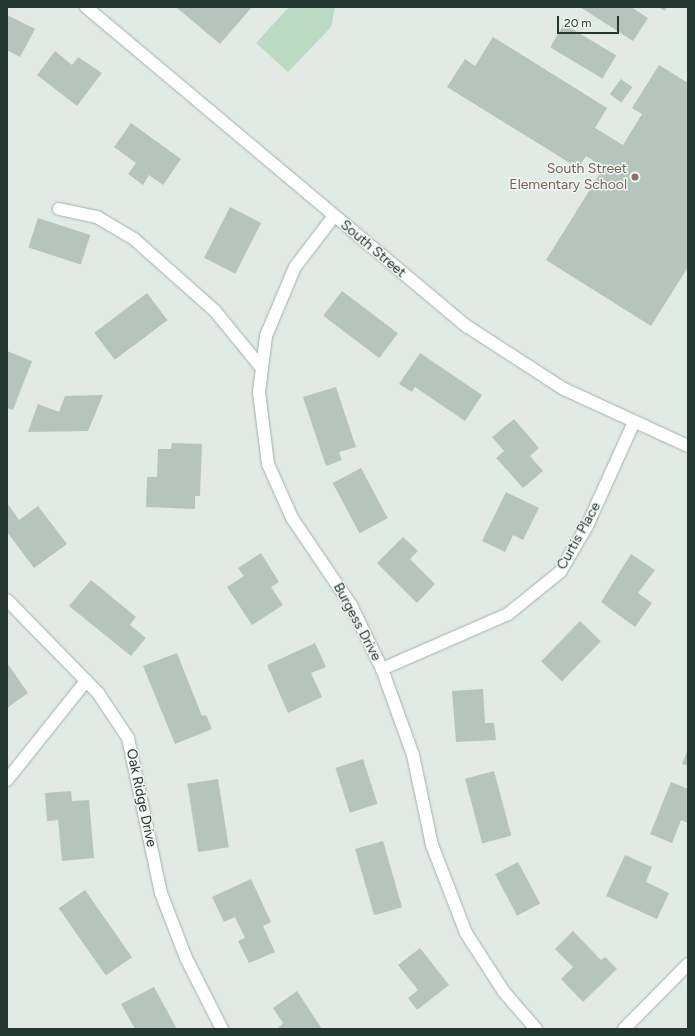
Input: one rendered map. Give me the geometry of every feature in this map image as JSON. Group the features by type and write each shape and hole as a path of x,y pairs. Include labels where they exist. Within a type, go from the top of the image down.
{"street":[{"name":"South Street","path":"86,7 434,300 498,348 564,389 633,424 688,446"},
{"path":"59,209 97,217 134,239 215,311 260,366"},
{"name":"Burgess Drive","path":"334,216 308,249 283,291 260,366 260,416 273,481 292,518 351,605 382,670 413,755 432,845 457,913 489,972 536,1029"},
{"name":"Curtis Place","path":"382,670 508,614 560,572 587,526 633,424"},
{"name":"Oak Ridge Drive","path":"7,600 86,681 128,738 161,893 186,958 222,1029"},
{"path":"7,780 86,681"},
{"path":"624,1029 688,964"}],"green space":[{"path":"289,7 335,7 331,27 288,72 256,43"}],"building":[{"path":"176,7 252,7 220,44"},
{"path":"580,7 631,7 648,18 633,41"},
{"path":"658,7 667,7 665,11"},
{"path":"7,15 35,29 20,57 7,50"},
{"path":"564,24 616,55 602,79 550,47"},
{"path":"493,37 607,108 595,128 623,145 642,114 632,108 659,65 688,83 688,267 651,326 546,260 604,167 586,156 578,168 447,87 465,59 475,66"},
{"path":"55,51 72,65 78,57 102,73 77,106 37,75"},
{"path":"621,79 632,87 621,103 610,94"},
{"path":"131,123 181,159 163,185 149,175 143,185 128,174 136,163 114,147"},
{"path":"230,207 261,223 235,274 204,258"},
{"path":"38,218 90,235 81,264 28,247"},
{"path":"342,291 398,333 379,358 323,316"},
{"path":"147,293 167,320 115,360 94,333"},
{"path":"7,351 32,361 13,410 7,408"},
{"path":"420,353 482,395 465,421 415,387 412,392 399,384"},
{"path":"336,387 356,447 339,452 342,460 326,466 303,397"},
{"path":"103,395 88,431 28,432 38,404 59,412 65,396"},
{"path":"514,419 539,448 530,456 543,471 523,488 496,458 504,451 492,437"},
{"path":"172,443 202,444 200,496 195,496 195,509 146,507 147,477 157,477 158,449 171,449"},
{"path":"361,468 388,518 360,533 333,483"},
{"path":"506,492 539,508 523,540 513,535 505,552 482,541"},
{"path":"7,503 19,520 38,506 67,544 34,568 7,532"},
{"path":"403,537 418,551 410,559 435,584 417,603 377,563"},
{"path":"261,553 279,582 271,587 283,605 252,625 227,587 244,576 238,568"},
{"path":"631,554 655,570 638,593 652,603 635,627 601,602"},
{"path":"91,580 136,617 130,625 146,638 131,656 69,606"},
{"path":"580,621 601,641 562,681 541,661"},
{"path":"315,643 326,667 311,673 322,697 288,713 267,665"},
{"path":"177,653 202,716 206,715 212,729 175,744 143,666"},
{"path":"7,663 28,693 7,708"},
{"path":"483,689 485,723 494,723 496,740 456,742 452,691"},
{"path":"688,749 688,766 682,764"},
{"path":"363,759 378,804 350,813 335,768"},
{"path":"494,771 511,836 482,843 465,779"},
{"path":"218,779 229,847 198,852 187,784"},
{"path":"671,782 688,789 688,823 681,820 672,843 650,834"},
{"path":"71,791 72,801 89,800 94,858 62,861 58,820 47,821 45,793"},
{"path":"383,841 402,907 374,915 355,849"},
{"path":"625,855 652,867 646,882 669,893 657,919 606,896"},
{"path":"518,862 540,903 517,916 495,874"},
{"path":"251,879 271,922 263,926 275,952 249,963 238,941 245,938 235,917 224,922 212,897"},
{"path":"85,890 132,957 106,976 59,908"},
{"path":"573,931 601,960 605,957 617,969 583,1002 561,979 573,967 555,949"},
{"path":"420,948 449,985 417,1010 408,998 418,990 398,965"},
{"path":"154,987 177,1029 135,1029 121,1004"},
{"path":"297,991 322,1029 277,1029 283,1023 273,1008"}],"place":[{"name":"South Street Elementary School","path":"635,177"}]}
